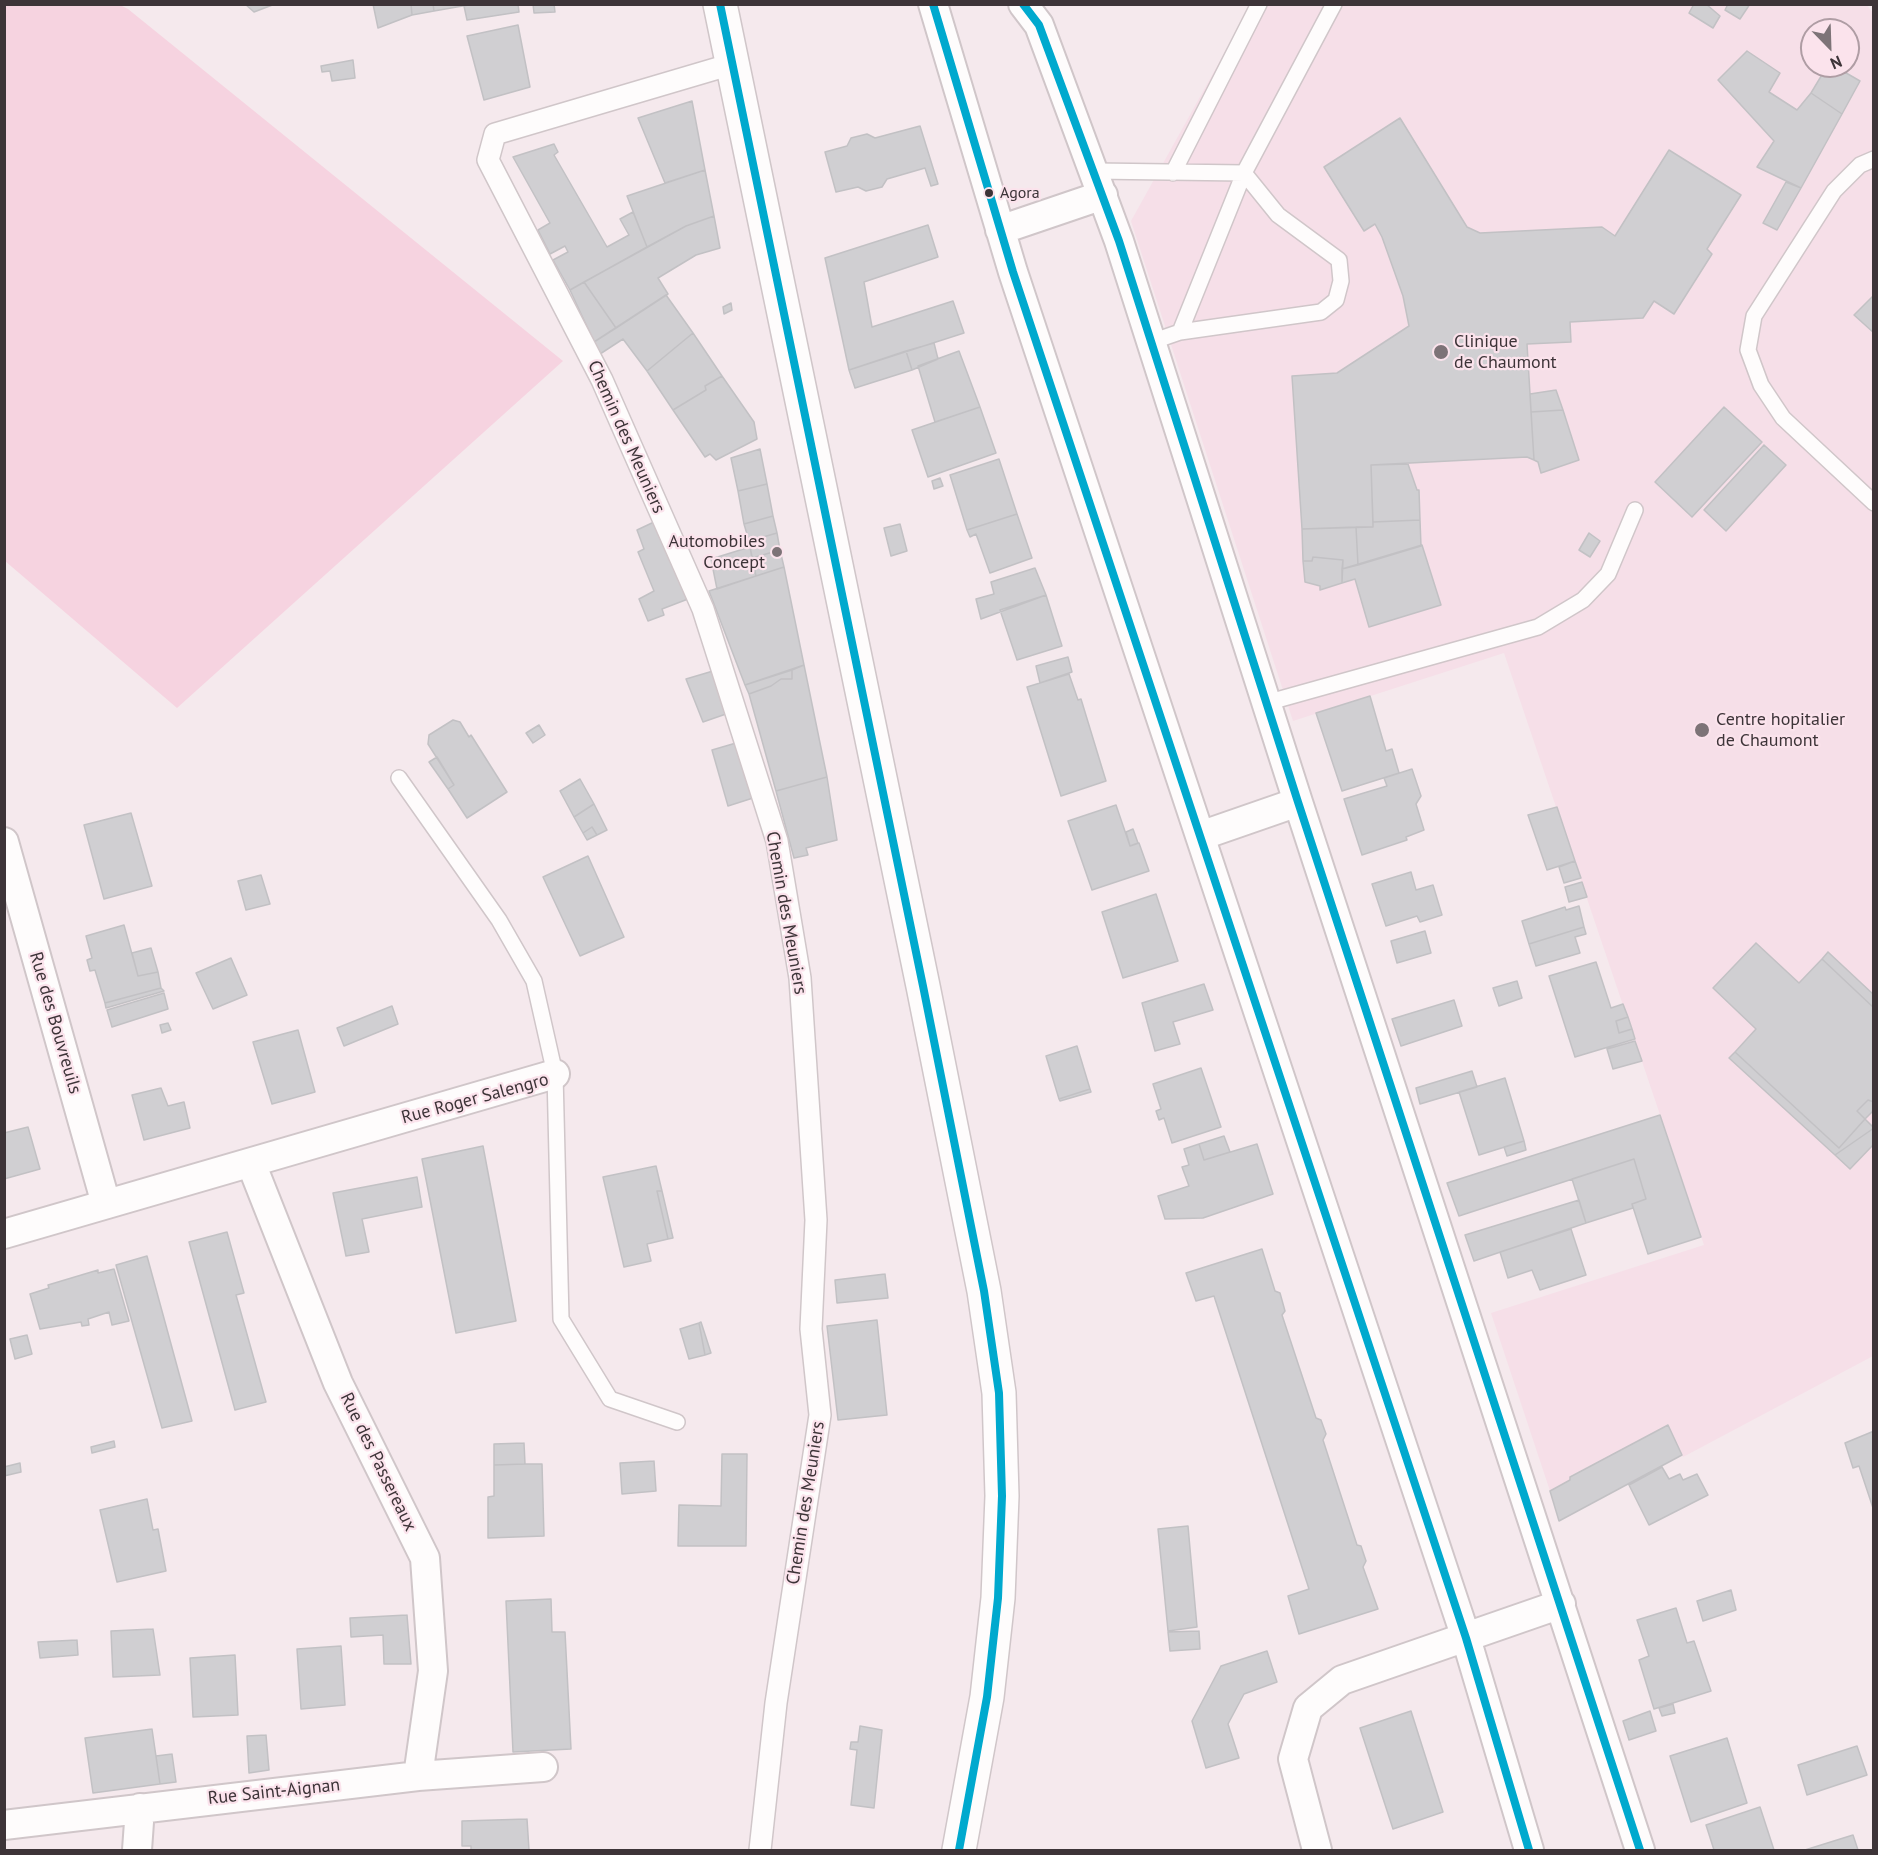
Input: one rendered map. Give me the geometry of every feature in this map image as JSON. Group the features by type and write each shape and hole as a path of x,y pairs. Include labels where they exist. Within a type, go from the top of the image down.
{"main road":[{"path":"720,4 984,1291 999,1393 1002,1497 999,1598 987,1697 959,1851"}],"street":[{"path":"933,4 1000,230 1466,1638 1529,1851"},
{"path":"1023,4 1039,25 1098,183 1640,1851"},
{"name":"Chemin des Meuniers","path":"732,64 495,134 488,160 602,380 703,609 777,841 800,978 816,1220 811,1329 820,1415 776,1703 760,1851"},
{"path":"1000,230 1098,183"},
{"path":"1200,836 1298,802"},
{"name":"Rue des Bouvreuils","path":"4,842 106,1204"},
{"name":"Rue Roger Salengro","path":"4,1234 555,1074"},
{"name":"Rue des Passereaux","path":"251,1162 338,1383 425,1558 433,1671 418,1776"},
{"path":"1317,1851 1293,1759 1308,1708 1342,1680 1561,1604"},
{"name":"Rue Saint-Aignan","path":"4,1825 418,1776 543,1767"},
{"path":"137,1851 140,1808"}],"lane":[{"path":"1173,173 1259,4"},
{"path":"1180,332 1245,173 1334,4"},
{"path":"1874,159 1860,165 1834,191 1754,315 1748,350 1761,385 1783,418 1874,503"},
{"path":"1098,183 1173,173 1245,173"},
{"path":"1151,342 1180,332 1321,312 1336,300 1341,281 1339,260 1278,215 1245,173"},
{"path":"1266,703 1538,627 1583,600 1608,574 1635,510"},
{"path":"399,778 500,920 534,981 555,1074"},
{"name":"Rue Roger Salengro","path":"555,1074 561,1319 610,1399 677,1422"}],"shaded area":[{"path":"118,4 128,9 563,361 177,708 5,561 5,5"},
{"path":"1866,4 1873,13 1873,1356 1683,1457 1668,1426 1570,1476 1570,1480 1550,1491 1491,1313 1704,1245 1504,653 1293,721 1131,221 1251,5"}],"building":[{"path":"245,4 275,4 254,12"},
{"path":"373,4 411,4 412,15 378,28"},
{"path":"411,4 433,4 434,11 412,15"},
{"path":"433,4 474,4 434,11"},
{"path":"518,4 519,12 467,20 464,6"},
{"path":"533,4 554,4 555,12 534,13"},
{"path":"1694,4 1706,4 1720,16 1713,28 1689,13"},
{"path":"1728,4 1750,4 1740,19 1725,10"},
{"path":"518,25 530,87 484,100 467,36"},
{"path":"1747,51 1780,73 1769,92 1797,110 1811,93 1842,114 1801,188 1757,167 1774,141 1718,80"},
{"path":"353,60 355,78 332,81 330,71 322,72 321,66"},
{"path":"1820,78 1855,78 1860,81 1842,114 1811,93"},
{"path":"692,101 705,170 665,183 638,118"},
{"path":"1400,118 1467,227 1480,233 1602,227 1615,236 1669,150 1741,195 1707,249 1712,254 1674,314 1654,301 1643,318 1570,322 1571,342 1527,344 1534,460 1527,457 1371,465 1373,527 1302,529 1292,376 1337,373 1409,326 1403,296 1382,237 1375,224 1364,231 1324,167"},
{"path":"920,126 938,184 931,186 925,168 887,179 882,187 866,191 858,187 836,192 825,152 847,146 851,138 867,134 875,138"},
{"path":"554,144 558,152 554,155 607,247 629,235 620,219 633,212 647,247 570,290 553,260 568,252 565,246 550,254 538,230 550,223 513,157"},
{"path":"705,170 714,216 686,226 647,247 627,196"},
{"path":"1786,182 1801,188 1777,230 1763,223"},
{"path":"714,216 720,248 696,255 658,278 668,294 616,328 584,282 686,226"},
{"path":"928,225 938,257 864,282 872,327 953,301 964,333 849,370 825,258"},
{"path":"584,282 616,328 594,342 570,290"},
{"path":"666,295 693,333 647,371 623,339 600,354 594,342"},
{"path":"1874,295 1874,333 1854,315"},
{"path":"731,303 732,310 724,314 723,307"},
{"path":"693,333 722,376 705,386 706,390 673,410 647,371"},
{"path":"934,343 938,359 912,370 906,351"},
{"path":"906,351 912,370 855,388 849,370"},
{"path":"959,351 980,407 935,422 918,366"},
{"path":"722,376 754,422 757,439 716,460 710,454 705,457 673,410 706,390 705,386"},
{"path":"1556,390 1563,410 1531,412 1530,394"},
{"path":"980,407 996,453 928,477 912,430"},
{"path":"1724,407 1762,442 1692,517 1655,482"},
{"path":"1563,410 1579,460 1541,473 1538,462 1534,460 1531,412"},
{"path":"1764,445 1786,465 1726,531 1704,510"},
{"path":"760,449 767,484 738,491 731,458"},
{"path":"999,459 1017,514 967,530 950,475"},
{"path":"1408,464 1417,490 1419,490 1420,520 1373,522 1371,465"},
{"path":"940,478 943,486 934,489 932,481"},
{"path":"767,484 773,516 744,524 738,491"},
{"path":"1017,514 1032,558 990,573 976,534 970,537 967,530"},
{"path":"773,516 777,533 749,541 744,524"},
{"path":"1420,520 1421,546 1358,565 1356,527 1373,527 1373,522"},
{"path":"654,522 688,599 662,609 664,615 648,621 639,599 654,591 638,552 644,549 637,530"},
{"path":"900,524 907,551 891,556 884,528"},
{"path":"1356,527 1358,565 1342,569 1343,560 1313,557 1312,561 1303,561 1302,529"},
{"path":"777,533 780,550 752,558 749,541"},
{"path":"1589,533 1600,541 1590,557 1579,550"},
{"path":"1422,545 1441,605 1369,627 1355,579 1342,583 1342,569"},
{"path":"750,547 756,576 717,589 711,559"},
{"path":"780,550 784,567 756,576 752,558"},
{"path":"1313,557 1343,560 1342,583 1320,590 1320,586 1305,582 1303,561 1312,561"},
{"path":"784,567 804,665 745,685 709,591"},
{"path":"1035,568 1046,595 981,619 976,599 994,594 991,582"},
{"path":"1046,595 1062,646 1017,660 1000,610"},
{"path":"1068,657 1072,672 1040,683 1036,666"},
{"path":"804,665 827,777 776,791 749,694 771,686 781,679 792,679 792,670"},
{"path":"792,670 792,679 781,679 771,686 749,694 745,685"},
{"path":"713,671 726,714 703,722 686,679"},
{"path":"1069,674 1078,700 1081,699 1106,781 1061,796 1027,687"},
{"path":"1370,696 1386,751 1392,749 1399,773 1342,791 1316,713"},
{"path":"453,720 460,722 469,737 471,735 507,792 467,818 448,789 454,785 428,744 429,735"},
{"path":"539,725 545,735 533,743 526,733"},
{"path":"736,743 753,798 728,806 712,750"},
{"path":"437,757 454,785 448,789 429,762"},
{"path":"1412,769 1421,796 1416,804 1424,830 1406,837 1407,840 1362,855 1344,799 1387,786 1384,778"},
{"path":"827,777 837,840 806,848 808,855 794,858 776,791"},
{"path":"580,779 594,804 574,817 560,791"},
{"path":"594,804 607,830 597,835 592,827 583,833 574,817"},
{"path":"1116,805 1130,846 1139,843 1149,871 1092,890 1068,821"},
{"path":"1557,807 1575,861 1547,870 1528,815"},
{"path":"131,813 152,886 104,899 84,825"},
{"path":"592,827 597,835 587,840 583,833"},
{"path":"1133,829 1138,843 1130,846 1126,832"},
{"path":"588,856 624,937 580,956 543,877"},
{"path":"1575,861 1581,878 1564,883 1559,867"},
{"path":"1411,872 1416,890 1433,885 1442,915 1420,922 1417,916 1386,926 1372,884"},
{"path":"261,875 270,904 246,910 238,881"},
{"path":"1582,882 1587,897 1569,902 1565,887"},
{"path":"1156,894 1178,961 1123,978 1102,912"},
{"path":"1579,906 1584,927 1529,944 1522,921 1565,907 1566,910"},
{"path":"124,925 138,976 158,972 161,988 105,1003 95,970 90,971 87,960 92,958 86,936"},
{"path":"1584,927 1586,934 1575,937 1580,953 1536,966 1529,944"},
{"path":"1425,931 1431,953 1397,963 1391,941"},
{"path":"1756,943 1799,983 1822,959 1874,1008 1874,1102 1868,1100 1857,1111 1865,1119 1839,1148 1735,1052 1756,1029 1713,988"},
{"path":"151,948 158,972 138,976 132,953"},
{"path":"1828,952 1874,995 1874,1008 1822,959"},
{"path":"231,958 247,995 213,1009 196,973"},
{"path":"1596,962 1611,1008 1623,1004 1628,1017 1616,1021 1619,1033 1632,1029 1635,1039 1575,1057 1549,976"},
{"path":"1517,981 1522,998 1499,1006 1493,988"},
{"path":"1204,984 1213,1010 1173,1022 1180,1044 1155,1051 1142,1003"},
{"path":"161,988 164,991 106,1008 105,1003"},
{"path":"164,993 168,1009 112,1027 107,1010"},
{"path":"1454,1000 1462,1026 1401,1046 1392,1019"},
{"path":"392,1006 398,1024 344,1046 337,1028"},
{"path":"1628,1017 1632,1029 1619,1033 1616,1021"},
{"path":"168,1023 171,1030 162,1033 160,1025"},
{"path":"298,1030 315,1092 272,1104 253,1042"},
{"path":"1635,1041 1642,1061 1613,1069 1607,1049"},
{"path":"1077,1046 1090,1089 1059,1099 1046,1056"},
{"path":"1735,1052 1839,1148 1865,1119 1874,1128 1835,1155 1729,1058"},
{"path":"1201,1068 1221,1127 1172,1143 1164,1118 1159,1120 1156,1111 1161,1109 1153,1084"},
{"path":"1472,1071 1477,1087 1420,1104 1416,1088"},
{"path":"1505,1078 1524,1141 1479,1155 1459,1092"},
{"path":"161,1088 168,1106 184,1102 190,1128 144,1140 132,1095"},
{"path":"1090,1089 1091,1092 1060,1101 1059,1099"},
{"path":"1868,1100 1874,1102 1874,1110 1865,1119 1857,1111"},
{"path":"1660,1115 1701,1237 1648,1254 1632,1204 1646,1199 1634,1159 1459,1216 1447,1183"},
{"path":"28,1127 40,1169 4,1179 4,1133"},
{"path":"1874,1128 1874,1144 1850,1169 1835,1155"},
{"path":"1224,1136 1230,1152 1204,1160 1199,1144"},
{"path":"1524,1141 1526,1150 1507,1156 1504,1147"},
{"path":"1199,1144 1204,1160 1257,1144 1273,1194 1203,1218 1165,1219 1158,1196 1189,1186 1182,1167 1189,1165 1184,1149"},
{"path":"483,1146 516,1321 456,1333 422,1159"},
{"path":"1634,1159 1646,1199 1632,1204 1633,1208 1586,1223 1572,1179"},
{"path":"656,1166 662,1191 657,1191 668,1239 647,1244 651,1261 624,1267 603,1177"},
{"path":"417,1177 422,1207 362,1219 369,1252 346,1256 333,1193"},
{"path":"657,1191 662,1191 673,1238 668,1239"},
{"path":"1579,1200 1586,1223 1474,1261 1465,1235"},
{"path":"1571,1229 1586,1275 1540,1290 1532,1270 1508,1278 1500,1252"},
{"path":"227,1232 244,1293 236,1295 266,1402 235,1410 189,1242"},
{"path":"1262,1249 1275,1291 1280,1293 1285,1311 1282,1315 1316,1418 1321,1420 1326,1434 1323,1440 1357,1545 1361,1546 1366,1561 1363,1567 1378,1609 1299,1634 1288,1596 1309,1589 1214,1296 1196,1301 1186,1273"},
{"path":"147,1256 192,1421 162,1428 116,1265"},
{"path":"114,1269 129,1321 112,1325 109,1312 88,1319 89,1325 82,1326 81,1322 40,1329 30,1294 49,1288 48,1285 98,1270 98,1273"},
{"path":"885,1274 888,1298 837,1303 835,1280"},
{"path":"877,1320 887,1415 838,1420 827,1326"},
{"path":"701,1322 711,1353 705,1355 699,1323"},
{"path":"699,1323 705,1355 689,1359 680,1329"},
{"path":"27,1335 32,1354 15,1359 10,1339"},
{"path":"1668,1425 1682,1455 1559,1521 1550,1491 1570,1480 1570,1477"},
{"path":"1874,1431 1874,1511 1859,1466 1853,1468 1845,1443"},
{"path":"114,1441 115,1447 92,1453 91,1447"},
{"path":"524,1443 525,1464 494,1465 494,1444"},
{"path":"722,1454 747,1454 746,1546 678,1546 679,1505 721,1506"},
{"path":"654,1461 656,1491 622,1494 620,1463"},
{"path":"20,1463 21,1472 4,1476 4,1467"},
{"path":"542,1464 544,1536 488,1538 488,1497 494,1496 494,1465"},
{"path":"1662,1467 1669,1479 1680,1474 1683,1480 1697,1474 1708,1495 1649,1525 1629,1485"},
{"path":"147,1499 153,1530 158,1529 166,1571 117,1582 100,1510"},
{"path":"1188,1526 1197,1627 1168,1631 1158,1529"},
{"path":"1731,1590 1736,1610 1703,1621 1697,1601"},
{"path":"551,1599 552,1632 565,1632 571,1749 513,1752 506,1601"},
{"path":"1676,1608 1687,1643 1694,1641 1711,1691 1654,1709 1639,1660 1649,1656 1637,1620"},
{"path":"407,1615 411,1664 384,1664 383,1635 351,1637 350,1618"},
{"path":"153,1629 160,1675 113,1677 111,1631"},
{"path":"1199,1631 1200,1649 1170,1651 1168,1632"},
{"path":"77,1640 78,1655 40,1658 38,1642"},
{"path":"341,1646 345,1705 301,1709 297,1649"},
{"path":"1267,1651 1277,1682 1244,1694 1228,1724 1239,1758 1206,1768 1192,1721 1221,1666"},
{"path":"235,1655 238,1715 193,1717 190,1658"},
{"path":"1673,1704 1675,1713 1662,1716 1659,1708"},
{"path":"1411,1711 1443,1812 1393,1829 1360,1728"},
{"path":"1650,1711 1656,1731 1629,1740 1623,1721"},
{"path":"860,1726 882,1730 874,1808 851,1805 857,1750 850,1749 851,1742 858,1742"},
{"path":"152,1729 160,1784 93,1793 85,1738"},
{"path":"266,1735 269,1770 249,1773 247,1736"},
{"path":"1727,1738 1747,1803 1691,1822 1670,1756"},
{"path":"1857,1746 1867,1775 1807,1795 1798,1765"},
{"path":"172,1754 176,1782 160,1784 156,1756"},
{"path":"1760,1807 1774,1850 1714,1850 1706,1825"},
{"path":"527,1819 529,1850 471,1850 471,1846 462,1846 462,1821"},
{"path":"1853,1835 1858,1850 1805,1850"}],"transit line":[{"path":"720,4 923,986 984,1291 999,1393 1002,1496 998,1598 987,1697 959,1850"},
{"path":"933,4 1013,272 1466,1638 1529,1850"},
{"path":"1023,4 1039,25 1119,241 1298,802 1640,1850"}],"place":[{"name":"Agora","path":"989,193"},
{"name":"Clinique de Chaumont","path":"1441,352"},
{"name":"Automobiles Concept","path":"777,552"},
{"name":"Centre hopitalier de Chaumont","path":"1702,730"}]}
